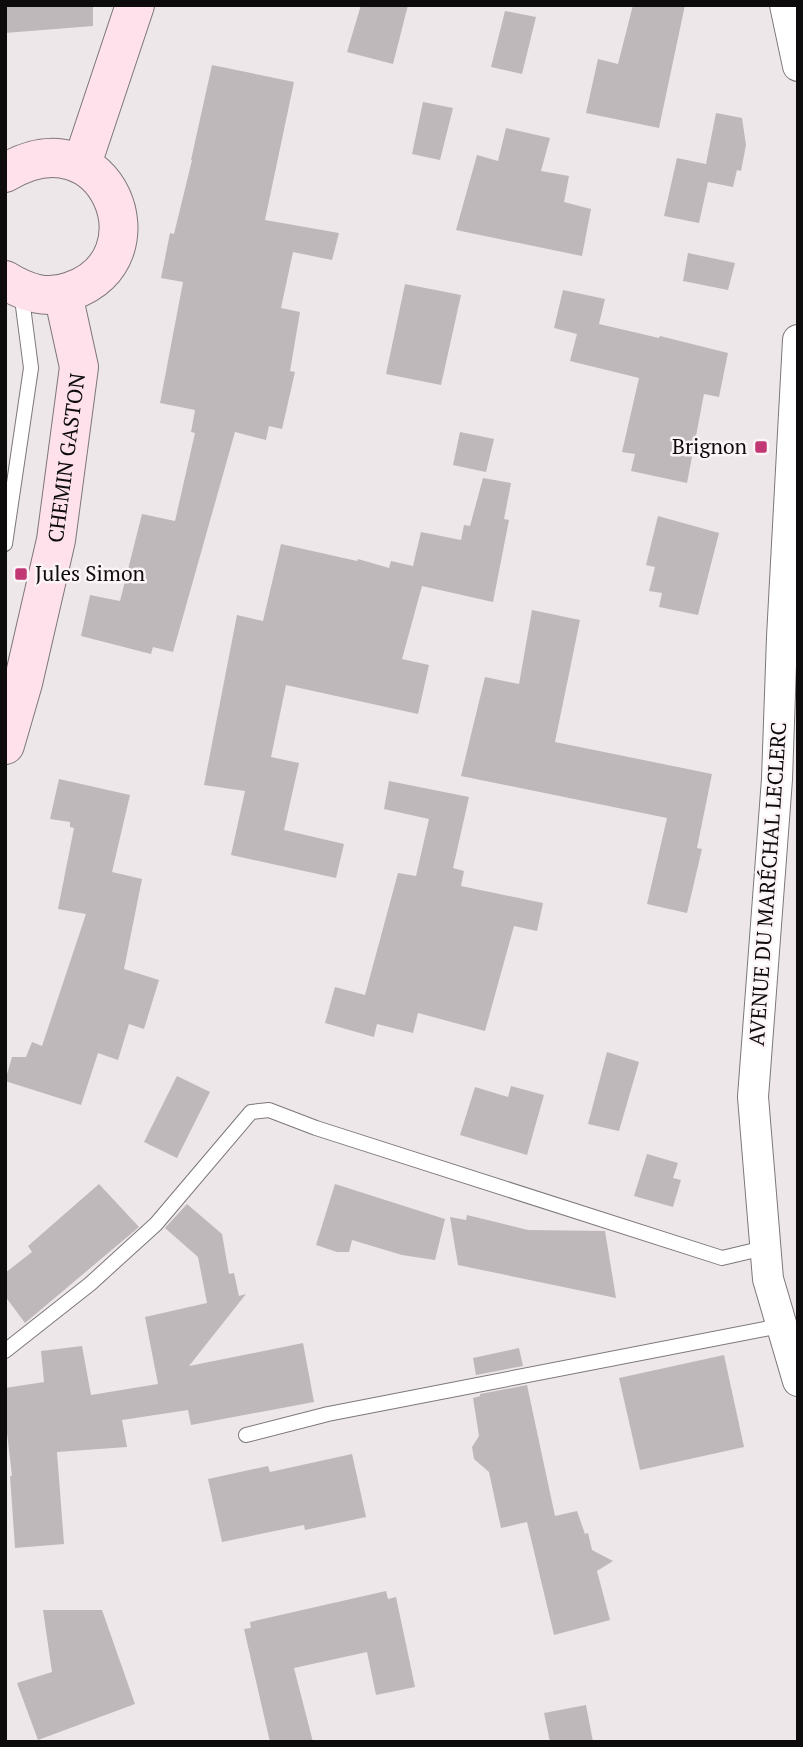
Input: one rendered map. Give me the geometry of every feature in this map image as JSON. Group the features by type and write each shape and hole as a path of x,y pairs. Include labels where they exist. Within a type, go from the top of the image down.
{"street":[{"path":"82,164 135,5"},
{"path":"785,5 798,66"},
{"path":"5,173 23,162 42,157 63,158 82,164 99,177 112,194 118,215 119,236 112,256 100,274 83,287 63,294 42,296 13,285"},
{"name":"CHEMIN GASTON","path":"5,745 18,678 56,540 79,367 63,294"},
{"name":"AVENUE DU MARÉCHAL LECLERC","path":"798,340 777,779 753,1097 768,1279 798,1381"}],"lane":[{"path":"5,544 31,368 13,285"},
{"path":"5,1351 90,1284 156,1224 251,1112 269,1110 316,1128 722,1258 764,1248"},
{"path":"246,1435 328,1414 780,1326"}],"building":[{"path":"5,5 93,5 93,26 5,33"},
{"path":"361,5 408,5 393,64 347,52"},
{"path":"633,5 685,5 659,128 586,113 598,59 618,64"},
{"path":"505,11 536,17 522,74 491,67"},
{"path":"212,65 294,82 265,220 339,233 332,260 293,252 281,308 300,312 290,371 295,372 282,429 269,426 266,440 235,432 173,652 153,647 151,654 81,636 90,595 120,601 142,514 175,521 195,433 191,432 195,410 160,403 183,282 161,278 170,233 174,234 192,160"},
{"path":"423,102 453,108 440,160 412,154"},
{"path":"716,113 742,118 746,145 741,171 737,170 733,187 708,182 699,223 664,216 677,158 706,164"},
{"path":"506,128 550,138 541,171 569,176 564,202 591,209 582,256 456,230 477,155 498,161"},
{"path":"688,253 735,263 728,290 683,281"},
{"path":"405,284 461,295 441,385 386,374"},
{"path":"563,290 605,299 599,324 728,353 719,397 704,394 687,483 631,471 635,454 622,452 639,378 570,361 577,334 554,328"},
{"path":"460,432 494,439 486,472 453,465"},
{"path":"483,478 511,483 504,519 509,520 493,602 422,586 402,659 429,665 418,714 286,685 271,757 299,763 284,830 344,844 336,878 231,855 245,791 204,785 237,615 263,621 281,544 389,568 391,561 413,566 421,532 461,540 464,525 470,526"},
{"path":"658,516 719,533 698,615 659,607 662,593 649,591 655,567 646,565"},
{"path":"532,610 580,620 555,742 712,774 697,848 702,849 687,913 647,904 667,818 461,776 485,677 519,684"},
{"path":"59,779 130,795 112,872 142,879 124,969 159,980 144,1029 129,1024 118,1060 98,1053 81,1105 5,1081 12,1057 26,1057 32,1042 42,1046 86,914 58,909 74,828 70,827 70,822 50,819"},
{"path":"389,781 469,797 453,868 464,871 461,886 543,903 537,931 514,926 485,1031 418,1013 413,1033 377,1024 374,1037 325,1023 335,987 365,995 398,873 416,876 429,819 384,809"},
{"path":"607,1052 639,1062 619,1131 588,1124"},
{"path":"177,1076 210,1092 177,1158 144,1142"},
{"path":"511,1086 544,1095 527,1155 460,1135 475,1087 508,1097"},
{"path":"647,1154 678,1163 673,1178 681,1180 673,1207 634,1196"},
{"path":"99,1184 139,1227 25,1323 5,1296 5,1273 32,1252 28,1246"},
{"path":"335,1184 445,1219 435,1260 402,1255 352,1240 349,1252 337,1252 316,1245"},
{"path":"187,1204 222,1234 229,1274 234,1273 239,1296 246,1294 189,1366 303,1343 314,1402 191,1425 188,1410 122,1420 127,1447 57,1452 64,1544 15,1548 5,1388 44,1382 41,1351 82,1346 91,1395 158,1384 145,1317 207,1303 198,1257 165,1228"},
{"path":"467,1215 528,1230 605,1231 616,1298 458,1265 450,1217 466,1220"},
{"path":"519,1348 523,1366 476,1375 473,1358"},
{"path":"724,1355 744,1447 640,1470 619,1378"},
{"path":"527,1385 555,1516 577,1511 585,1534 588,1533 592,1550 613,1561 597,1571 610,1620 554,1635 527,1522 501,1528 489,1472 474,1459 472,1447 479,1436 473,1398 480,1394"},
{"path":"352,1454 366,1517 305,1530 304,1525 222,1542 208,1479 268,1466 270,1472"},
{"path":"386,1591 388,1599 396,1597 415,1687 376,1695 367,1652 294,1668 313,1742 270,1742 244,1629 251,1628 250,1622"},
{"path":"43,1610 102,1610 135,1704 38,1740 17,1683 52,1672"},
{"path":"586,1705 593,1742 550,1742 544,1713"}],"place":[{"name":"Brignon","path":"761,447"},
{"name":"Jules Simon","path":"21,574"}]}
